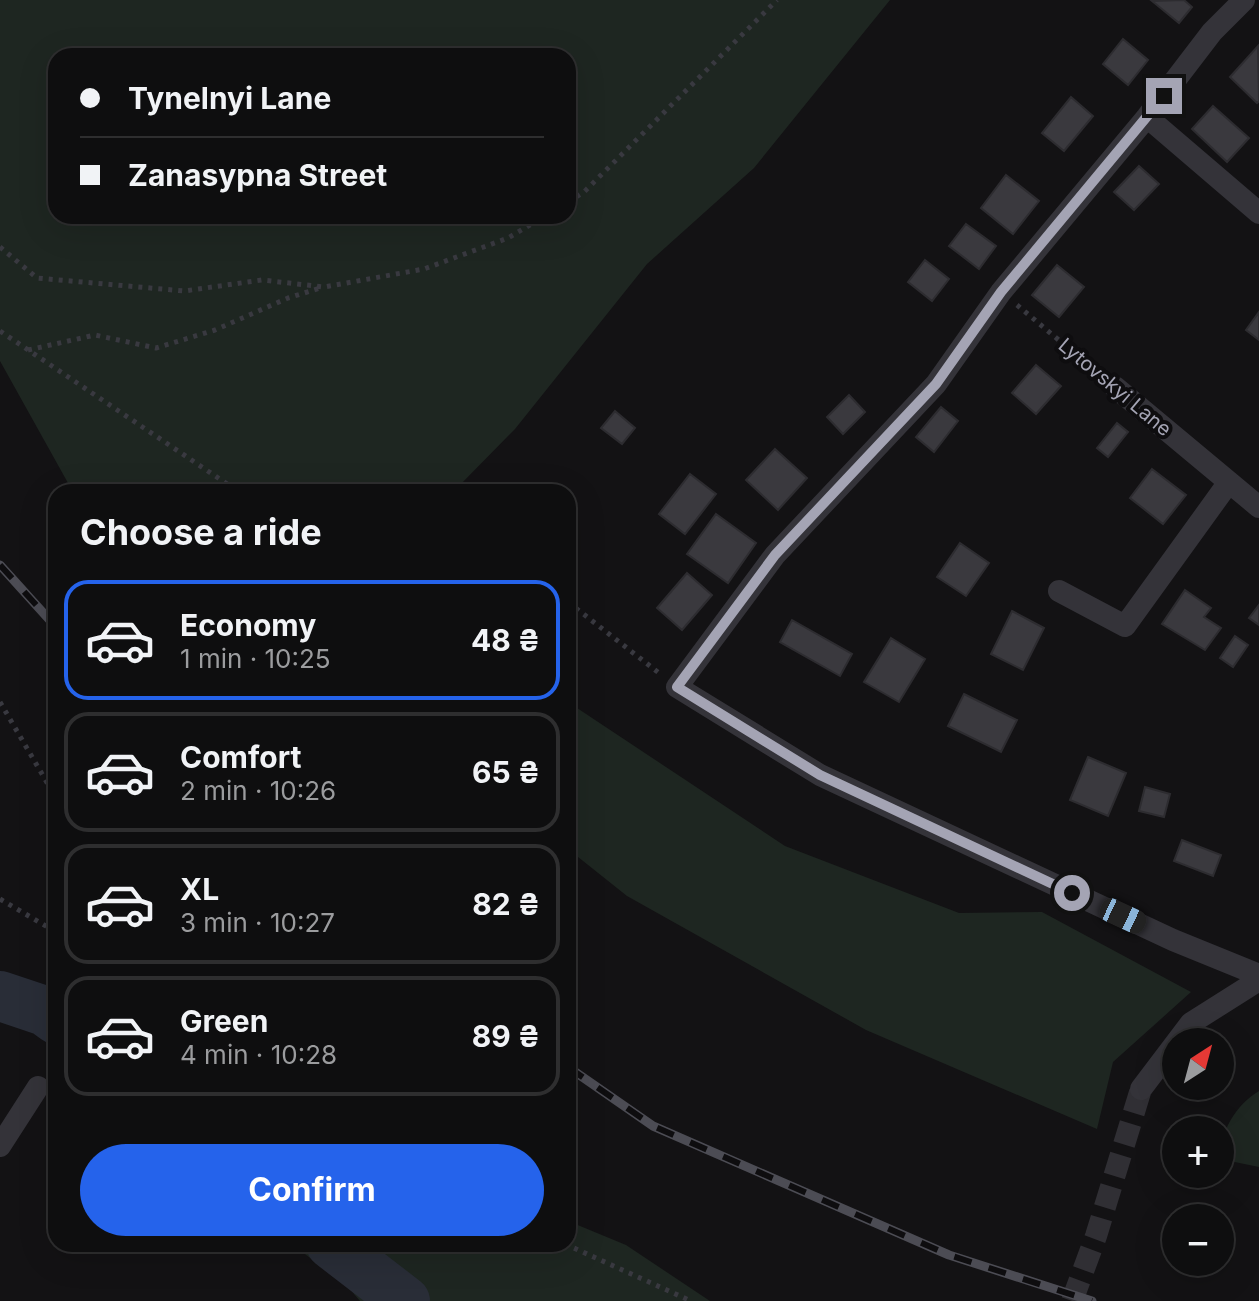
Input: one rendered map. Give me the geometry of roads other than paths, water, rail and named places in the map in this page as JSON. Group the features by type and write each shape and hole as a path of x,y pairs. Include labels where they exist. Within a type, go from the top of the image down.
{"street":[{"path":"1244,0 1212,32 1147,117 1001,292 936,384 775,555 677,687 820,775 1259,978"},
{"path":"1147,117 1259,213"},
{"name":"Lytovskyi Lane","path":"1115,387 1259,507"},
{"path":"1059,591 1125,626 1229,482"},
{"path":"1141,1089 1191,1023 1259,978"},
{"path":"0,1146 38,1087"}],"waterway":[{"path":"0,996 48,1013"},
{"path":"341,1252 405,1301"}],"tunnel":[{"path":"1072,1301 1096,1236 1141,1089"}],"railway":[{"path":"0,565 48,618"},
{"path":"576,1073 653,1126 949,1255 1092,1301"}]}
